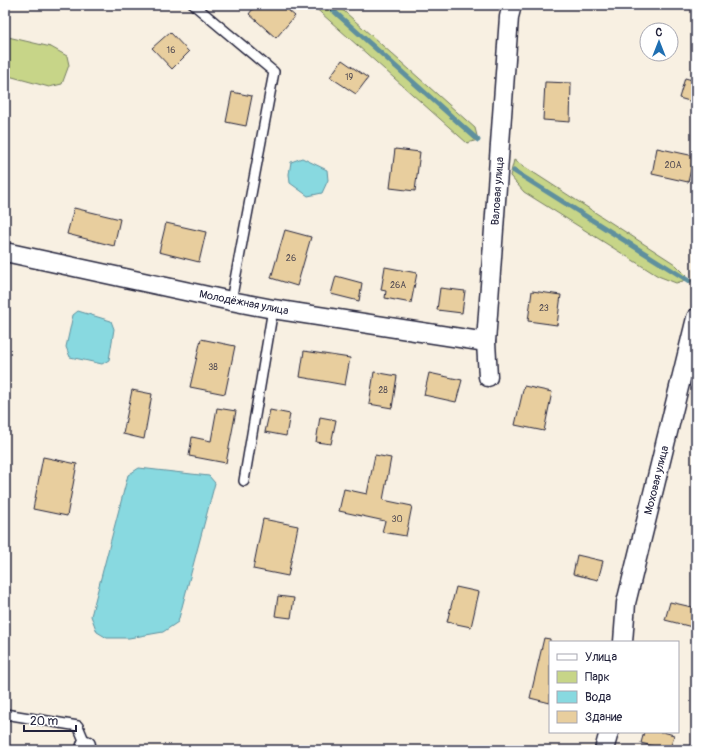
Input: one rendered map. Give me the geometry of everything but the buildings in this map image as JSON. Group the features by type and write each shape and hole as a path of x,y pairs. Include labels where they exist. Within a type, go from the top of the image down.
{"street":[{"name":"Валовая улица","path":"488,377 486,342 509,17 512,5"},
{"name":"Молодёжная улица","path":"5,252 273,309 486,342"},
{"name":"Моховая улица","path":"623,641 626,602 696,318"},
{"path":"604,750 608,733"}],"lane":[{"path":"194,5 274,72 231,301"},
{"path":"244,481 273,309"},
{"path":"5,714 78,726 86,747"}],"green space":[{"path":"312,5 336,5 345,12 475,128 478,140 467,143"},
{"path":"5,35 51,47 67,56 69,65 62,84 49,87 5,75"},
{"path":"514,160 675,264 686,275 683,281 676,283 658,276 524,192 510,176"}],"water":[{"path":"302,158 327,170 328,180 322,193 308,196 290,183 289,174 291,162"},
{"path":"78,311 111,321 114,329 109,360 102,364 70,357 66,347 73,315"},
{"path":"139,468 209,476 215,483 178,622 163,632 129,638 107,638 97,632 91,616 128,475"}],"waterway":[{"path":"327,5 478,140"},
{"path":"514,171 689,281"}]}
